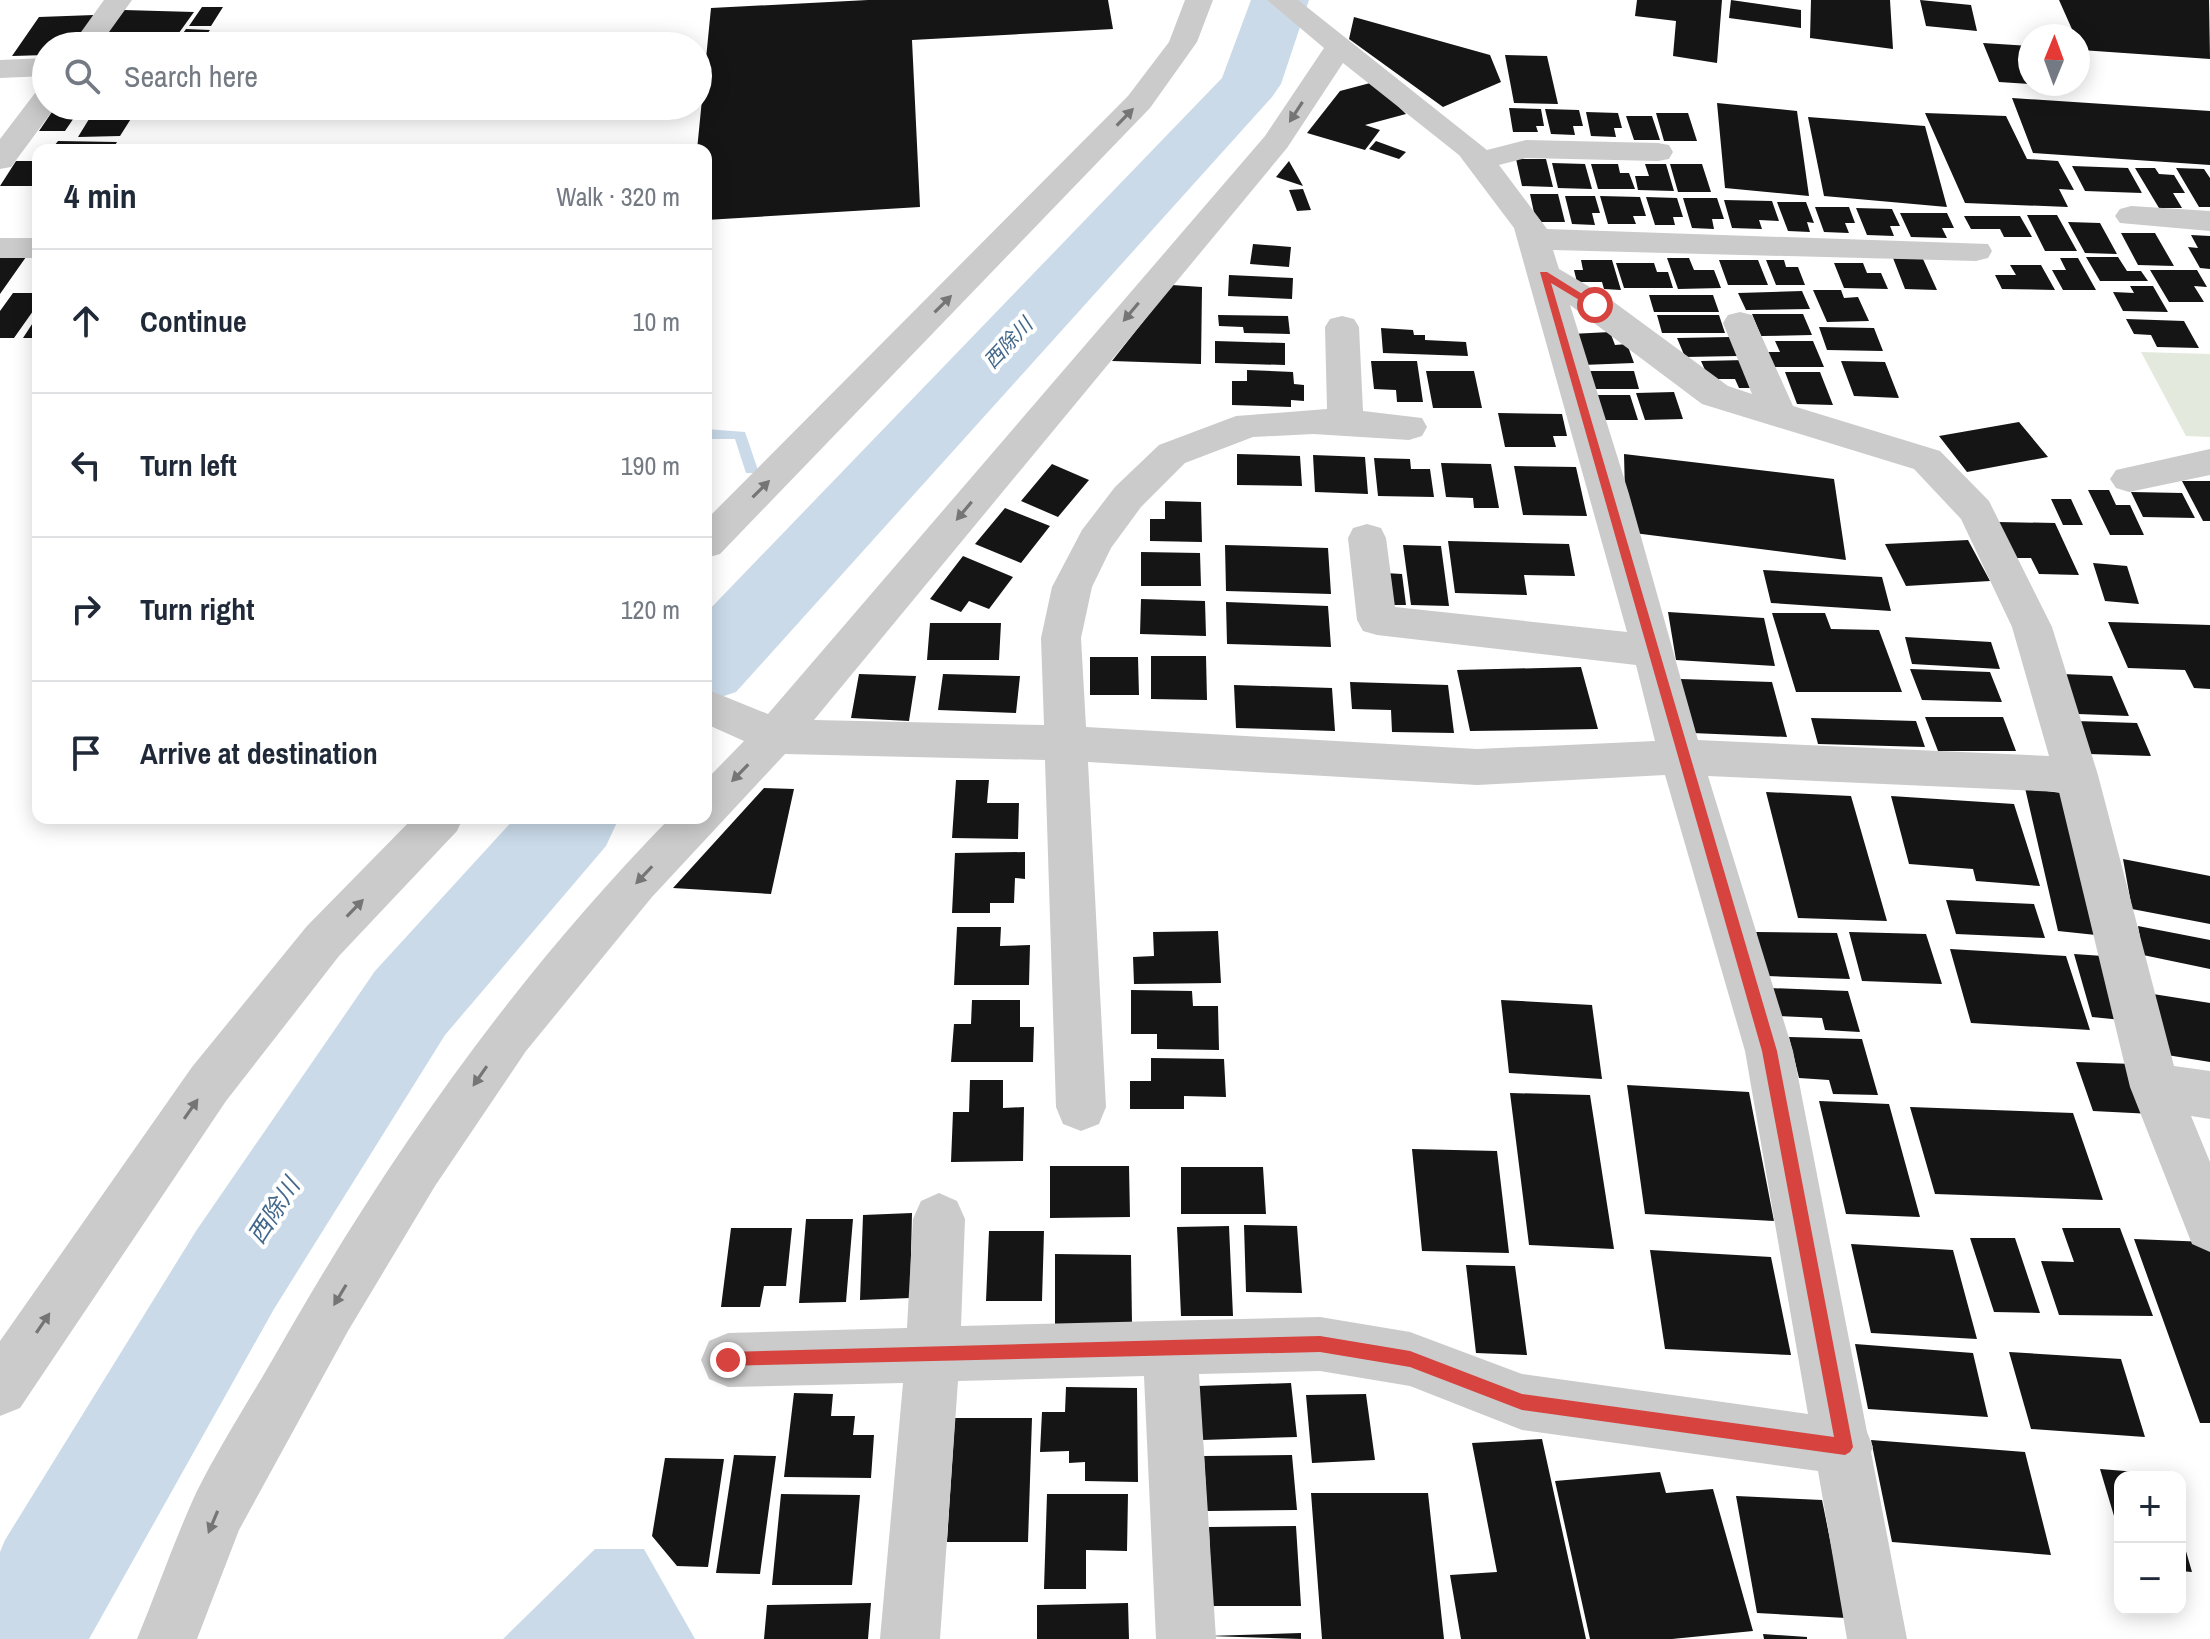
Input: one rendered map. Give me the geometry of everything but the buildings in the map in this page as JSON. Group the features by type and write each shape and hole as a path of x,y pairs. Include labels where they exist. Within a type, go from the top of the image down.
{"street":[{"path":"95,32 118,0"},
{"path":"712,538 1139,102 1175,56 1196,18 1199,0"},
{"path":"1281,0 1470,148 1530,227 1610,494 1681,757 1769,1051 1845,1447 1877,1639"},
{"path":"712,801 763,732 1276,142 1335,43"},
{"path":"0,69 32,68"},
{"path":"0,160 32,118"},
{"path":"1479,161 1526,149 1658,152"},
{"path":"2131,216 2210,221"},
{"path":"0,248 32,248"},
{"path":"1538,256 1976,251"},
{"path":"1538,256 1595,305 1715,395 1927,460 1976,511 2032,627 2076,775 2155,1087 2210,1226"},
{"path":"1740,323 1778,412"},
{"path":"1342,327 1345,423"},
{"path":"1081,1107 1061,638 1072,587 1096,540 1128,497 1172,454 1249,425 1345,423 1409,427"},
{"path":"2129,479 2210,462"},
{"path":"1367,538 1377,620 1652,651"},
{"path":"712,709 763,732 1064,743 1477,767 1681,757 2076,775"},
{"path":"0,1388 209,1084 323,941 435,824"},
{"path":"167,1639 217,1513 329,1312 417,1168 509,1035 636,883 692,824"},
{"path":"2155,1087 2210,1095"},
{"path":"910,1639 933,1355 939,1219"},
{"path":"728,1360 1320,1344 1410,1359 1522,1402 1845,1447"},
{"path":"1170,1348 1186,1639"}],"shaded area":[{"path":"2141,352 2210,354 2210,437 2186,436"}],"water":[{"path":"595,1549 644,1549 695,1639 503,1639"}],"waterway":[{"name":"西除川","path":"712,662 1250,84 1280,0"},
{"path":"712,434 740,435 751,470"},
{"name":"西除川","path":"26,1639 49,1584 235,1270 410,1003 568,824"}],"route":[{"path":"728,1360 1320,1344 1410,1359 1522,1402 1845,1447 1769,1051 1681,757 1610,494 1543,274 1595,305"}]}
